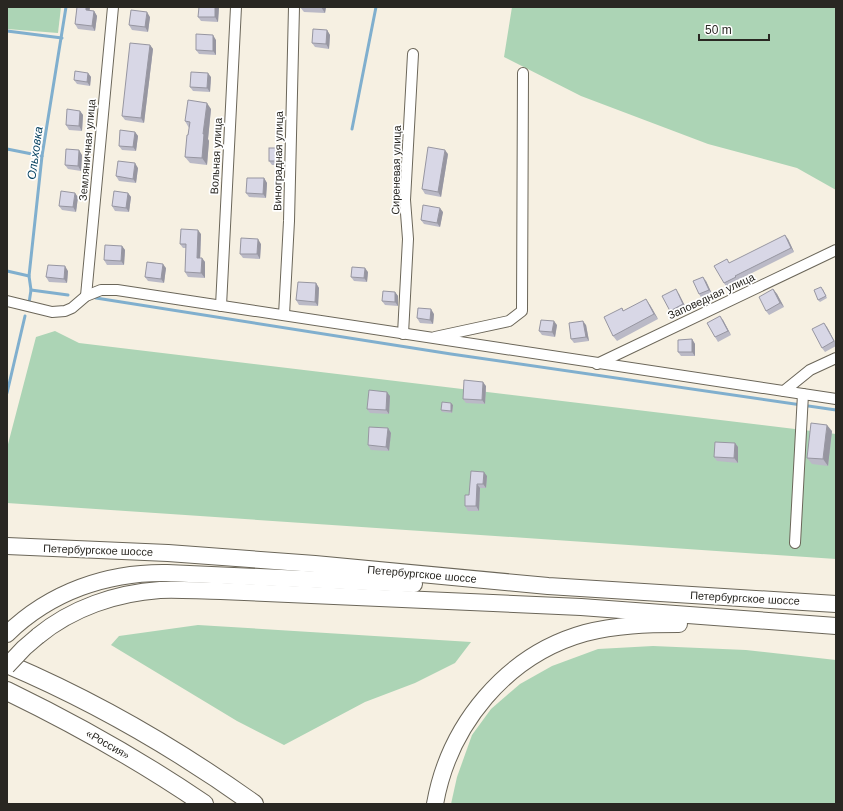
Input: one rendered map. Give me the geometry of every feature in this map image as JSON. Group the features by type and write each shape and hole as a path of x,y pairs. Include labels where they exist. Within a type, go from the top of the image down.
{"highway":[{"path":"7,665 65,691 109,714 195,764 254,804"},
{"name":"«Россия»","path":"7,691 92,735 181,788 204,804"}],"main road":[{"name":"Петербургское шоссе","path":"7,546 168,553 315,564 548,586 836,604"},
{"path":"7,634 22,620 49,602 82,586 114,577 147,573 496,588 548,586"},
{"name":"Петербургское шоссе","path":"7,665 38,636 71,615 92,605 115,597 138,592 162,590 221,591 581,607 836,626"},
{"path":"435,804 438,787 446,761 460,732 478,705 512,671 554,646 584,634 631,625 817,625"},
{"path":"181,788 198,804"}],"street":[{"name":"Земляничная улица","path":"86,296 112,7"},
{"name":"Вольная улица","path":"221,306 236,7"},
{"name":"Виноградная улица","path":"284,315 289,221 294,7"},
{"name":"Сиреневая улица","path":"403,334 408,239 404,200 413,54"},
{"path":"429,338 509,321 522,311 523,73"},
{"name":"Заповедная улица","path":"597,364 836,250"},
{"path":"7,301 52,312 58,312 72,308 86,296 101,290 117,290 597,364 784,391 803,401 836,399"},
{"path":"784,391 810,370 836,358"},
{"path":"795,542 803,401"}],"green space":[{"path":"7,7 61,7 58,33 7,29"},
{"path":"512,7 836,7 836,190 797,168 708,144 581,96 504,57"},
{"path":"55,331 79,343 836,434 836,559 7,503 7,448 36,337"},
{"path":"198,625 471,642 455,663 415,683 365,702 284,745 237,721 111,645 119,636"},
{"path":"653,646 746,650 836,660 836,804 451,804 457,777 472,735 491,709 520,684 552,666 598,649"}],"building":[{"path":"77,7 86,7 86,10 94,11 92,26 75,24"},
{"path":"199,7 215,7 215,17 198,17"},
{"path":"131,10 147,12 145,27 129,25"},
{"path":"313,29 327,30 326,44 312,43"},
{"path":"196,34 213,35 213,51 196,50"},
{"path":"130,43 150,45 141,118 122,116"},
{"path":"75,71 88,73 87,82 74,80"},
{"path":"191,72 208,73 207,88 190,87"},
{"path":"188,100 207,103 202,158 185,157 190,122 185,121"},
{"path":"67,109 80,111 79,126 66,125"},
{"path":"120,130 135,132 133,147 119,146"},
{"path":"428,147 445,150 438,192 422,189"},
{"path":"269,148 278,148 278,161 269,161"},
{"path":"66,149 79,150 78,166 65,165"},
{"path":"118,161 135,163 133,179 116,176"},
{"path":"247,178 264,178 263,194 246,193"},
{"path":"61,191 75,193 73,207 59,206"},
{"path":"114,191 128,193 126,208 112,206"},
{"path":"423,205 440,208 437,223 421,220"},
{"path":"181,229 198,230 197,258 202,258 201,273 185,272 186,244 180,244"},
{"path":"785,235 791,248 724,283 714,266 727,259 729,263"},
{"path":"241,238 258,239 257,254 240,254"},
{"path":"105,245 122,246 121,261 104,260"},
{"path":"147,262 163,264 161,279 145,277"},
{"path":"48,265 65,266 64,279 46,277"},
{"path":"352,267 365,268 364,278 351,277"},
{"path":"703,277 709,290 699,294 693,281"},
{"path":"298,282 316,283 315,302 296,300"},
{"path":"821,287 826,296 818,300 814,290"},
{"path":"676,289 683,304 670,311 662,296"},
{"path":"773,289 780,303 766,311 759,297"},
{"path":"383,291 395,292 395,302 382,301"},
{"path":"646,299 654,314 613,336 604,317 622,308 623,311"},
{"path":"418,308 431,309 430,320 417,318"},
{"path":"720,316 728,331 715,337 707,323"},
{"path":"541,320 554,321 552,332 539,331"},
{"path":"583,321 586,337 571,339 569,323"},
{"path":"824,323 834,341 822,348 812,329"},
{"path":"692,339 692,352 678,352 678,340"},
{"path":"464,380 483,382 482,400 463,399"},
{"path":"369,390 387,392 386,410 367,409"},
{"path":"442,402 451,403 451,411 441,410"},
{"path":"811,423 827,425 823,459 807,458"},
{"path":"369,427 388,428 386,447 368,445"},
{"path":"715,442 735,443 734,458 714,457"},
{"path":"471,471 484,472 483,484 477,484 476,506 465,506 465,495 469,495"}],"waterway":[{"name":"Ольховка","path":"29,303 31,290 29,276 42,156 66,7"},
{"path":"352,129 376,7"},
{"path":"7,31 62,38"},
{"path":"7,149 42,156"},
{"path":"7,271 29,276"},
{"path":"31,290 68,295"},
{"path":"96,298 451,354 836,410"},
{"name":"Ольховка","path":"7,393 25,316"}]}
